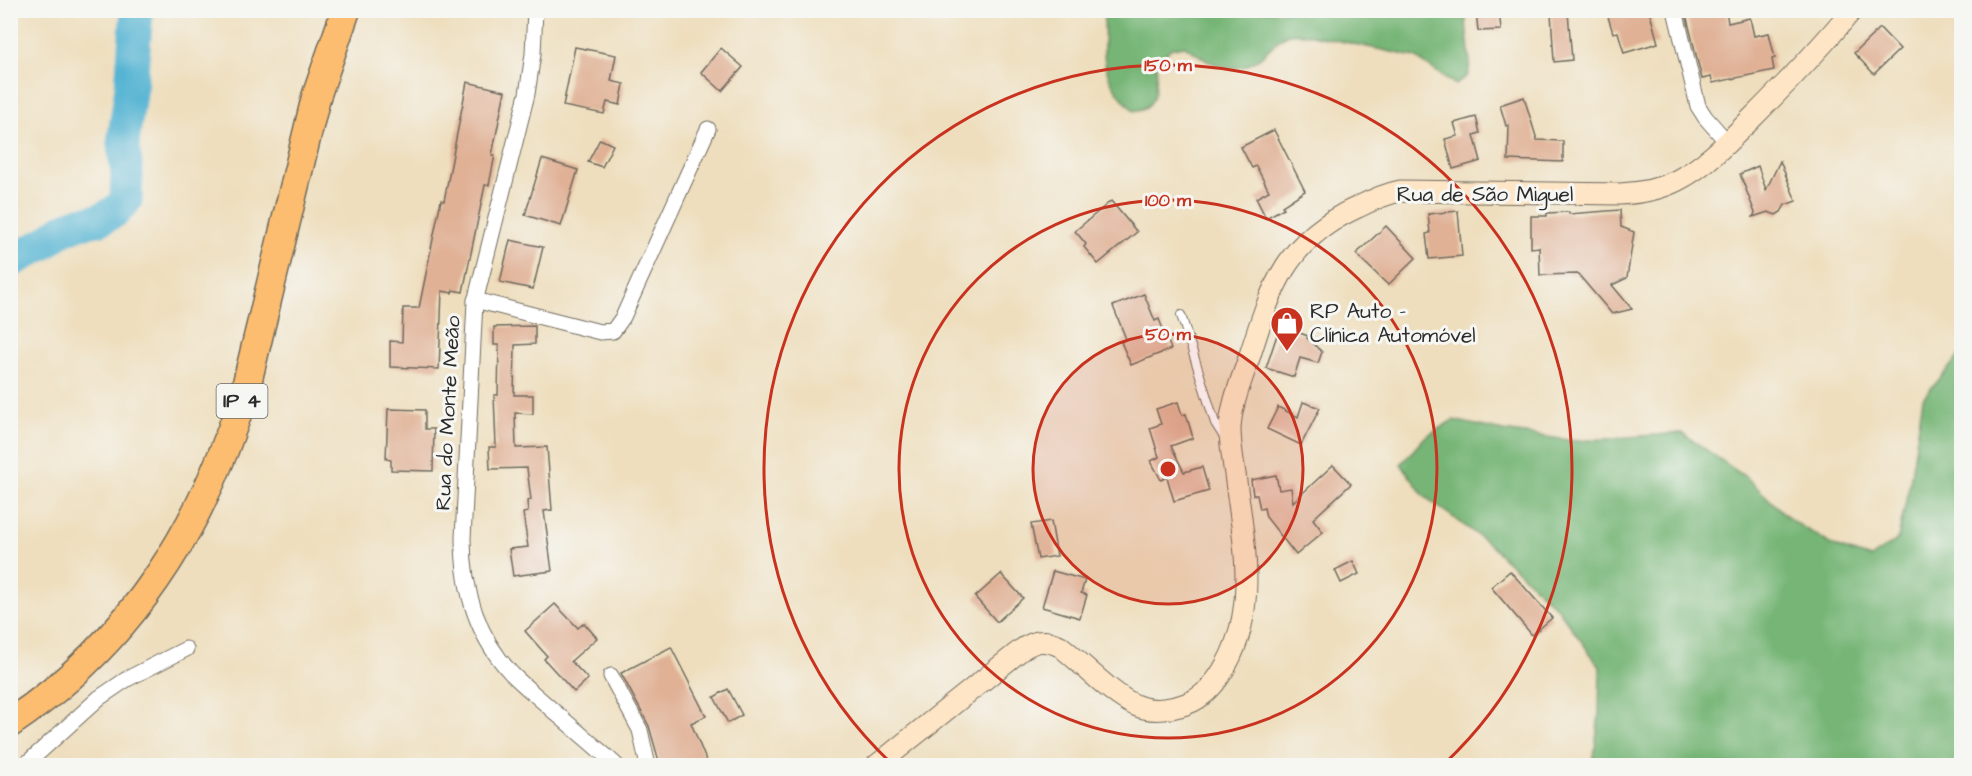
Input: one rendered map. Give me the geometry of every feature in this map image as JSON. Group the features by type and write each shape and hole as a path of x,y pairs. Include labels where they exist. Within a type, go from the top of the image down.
{"highway":[{"name":"IP 4","path":"10,705 65,660 103,620 154,550 195,477 223,405 238,356 299,92 326,10"},
{"name":"IP 4","path":"10,723 71,678 129,617 178,544 208,488 233,428 247,383 316,97 346,10"}],"street":[{"name":"Rua do Monte Meão","path":"535,10 533,54 527,94 475,300 463,547 473,610 490,645 514,675 616,765"},
{"path":"1675,10 1696,101 1702,114 1727,142"},
{"name":"Rua de São Miguel","path":"876,765 1036,641 1048,641 1060,646 1134,705 1150,709 1186,704 1198,698 1218,679 1235,647 1247,588 1247,566 1231,442 1233,407 1271,293 1296,252 1331,220 1375,199 1400,191 1620,194 1651,190 1670,184 1691,172 1727,142 1815,55 1852,10"},
{"path":"475,300 600,332 613,331 623,317 708,129"},
{"path":"24,765 99,698 127,679 186,649"},
{"path":"611,676 640,730 648,765"}],"lane":[{"path":"1181,315 1215,423 1221,433 1231,442"}],"green space":[{"path":"1102,11 1465,11 1470,62 1468,75 1456,85 1415,57 1307,34 1288,34 1253,63 1243,67 1223,67 1214,64 1185,46 1172,48 1157,61 1153,100 1143,109 1134,111 1117,92 1109,78 1104,53"},
{"path":"1961,354 1961,765 1593,765 1599,714 1600,667 1558,609 1488,543 1424,496 1401,464 1425,437 1453,420 1503,431 1576,441 1682,433 1747,478 1791,520 1834,546 1871,558 1898,539 1910,482 1923,398"}],"building":[{"path":"1476,10 1499,10 1501,30 1478,31"},
{"path":"1606,10 1649,10 1658,43 1624,53 1618,32 1613,33"},
{"path":"1685,10 1726,10 1728,23 1750,18 1754,36 1769,33 1775,58 1772,59 1774,70 1713,83 1711,77 1702,79"},
{"path":"1568,12 1572,60 1554,62 1551,13"},
{"path":"1880,28 1900,49 1874,74 1854,53"},
{"path":"575,47 616,55 611,81 624,84 620,105 607,102 604,114 563,106"},
{"path":"721,48 743,67 722,91 701,72"},
{"path":"467,82 505,91 492,155 495,155 489,185 485,185 463,292 442,291 439,369 390,367 390,341 402,342 403,308 419,308 441,200 444,201"},
{"path":"1524,97 1537,140 1563,141 1563,162 1508,160 1509,125 1506,126 1500,105"},
{"path":"1476,117 1480,133 1474,135 1481,161 1453,169 1445,139 1458,136 1454,123"},
{"path":"1274,130 1305,191 1282,206 1284,208 1266,218 1256,198 1269,191 1256,166 1252,168 1241,147"},
{"path":"600,139 613,145 602,167 588,162"},
{"path":"542,159 578,170 561,226 525,215"},
{"path":"1780,161 1796,201 1785,205 1776,215 1768,212 1753,217 1755,213 1740,174 1758,166 1766,190"},
{"path":"1111,201 1137,232 1098,264 1075,231"},
{"path":"1620,210 1621,227 1634,232 1627,278 1612,285 1632,309 1612,314 1578,274 1540,275 1539,247 1531,248 1531,216 1547,216 1547,213 1569,212 1569,214"},
{"path":"1458,211 1462,256 1429,259 1426,234 1430,233 1428,214"},
{"path":"1386,226 1416,258 1388,285 1356,254"},
{"path":"510,240 543,247 533,289 500,282"},
{"path":"1144,294 1155,321 1159,319 1171,349 1131,365 1121,342 1126,339 1113,306"},
{"path":"535,326 535,344 515,345 514,395 533,395 533,414 515,413 516,448 547,447 552,510 544,511 552,571 513,576 509,549 528,547 523,513 528,512 527,501 531,500 527,468 490,469 489,447 496,447 494,395 498,395 499,345 494,345 494,327"},
{"path":"1280,326 1308,336 1307,338 1322,352 1318,363 1300,358 1294,377 1266,368"},
{"path":"1178,402 1182,415 1186,414 1193,438 1171,446 1184,472 1202,467 1209,491 1174,501 1167,477 1161,480 1151,461 1159,457 1150,428 1161,424 1156,409"},
{"path":"1303,402 1320,408 1301,445 1267,429 1278,407 1298,417"},
{"path":"388,409 425,410 425,429 434,429 433,471 391,470 391,460 386,459"},
{"path":"1333,465 1351,484 1313,519 1323,532 1296,555 1266,517 1264,508 1260,509 1257,495 1253,495 1251,480 1276,475 1279,490 1291,488 1293,502"},
{"path":"1051,521 1057,556 1038,559 1031,524"},
{"path":"1353,561 1359,574 1341,583 1335,570"},
{"path":"1053,571 1085,580 1081,593 1087,595 1080,618 1042,607"},
{"path":"1510,571 1552,618 1532,635 1491,587"},
{"path":"1001,574 1023,598 997,622 975,597"},
{"path":"555,604 578,628 584,623 597,638 571,661 588,679 574,692 544,659 547,656 525,631"},
{"path":"671,647 706,716 691,723 708,765 660,765 649,726 621,673"},
{"path":"728,689 742,715 728,723 714,697"}],"waterway":[{"path":"10,262 45,243 62,230 80,223 99,220 116,211 126,200 127,173 123,143 131,87 137,10"}],"place":[{"name":"RP Auto - Clínica Automóvel","path":"1287,352"}]}
